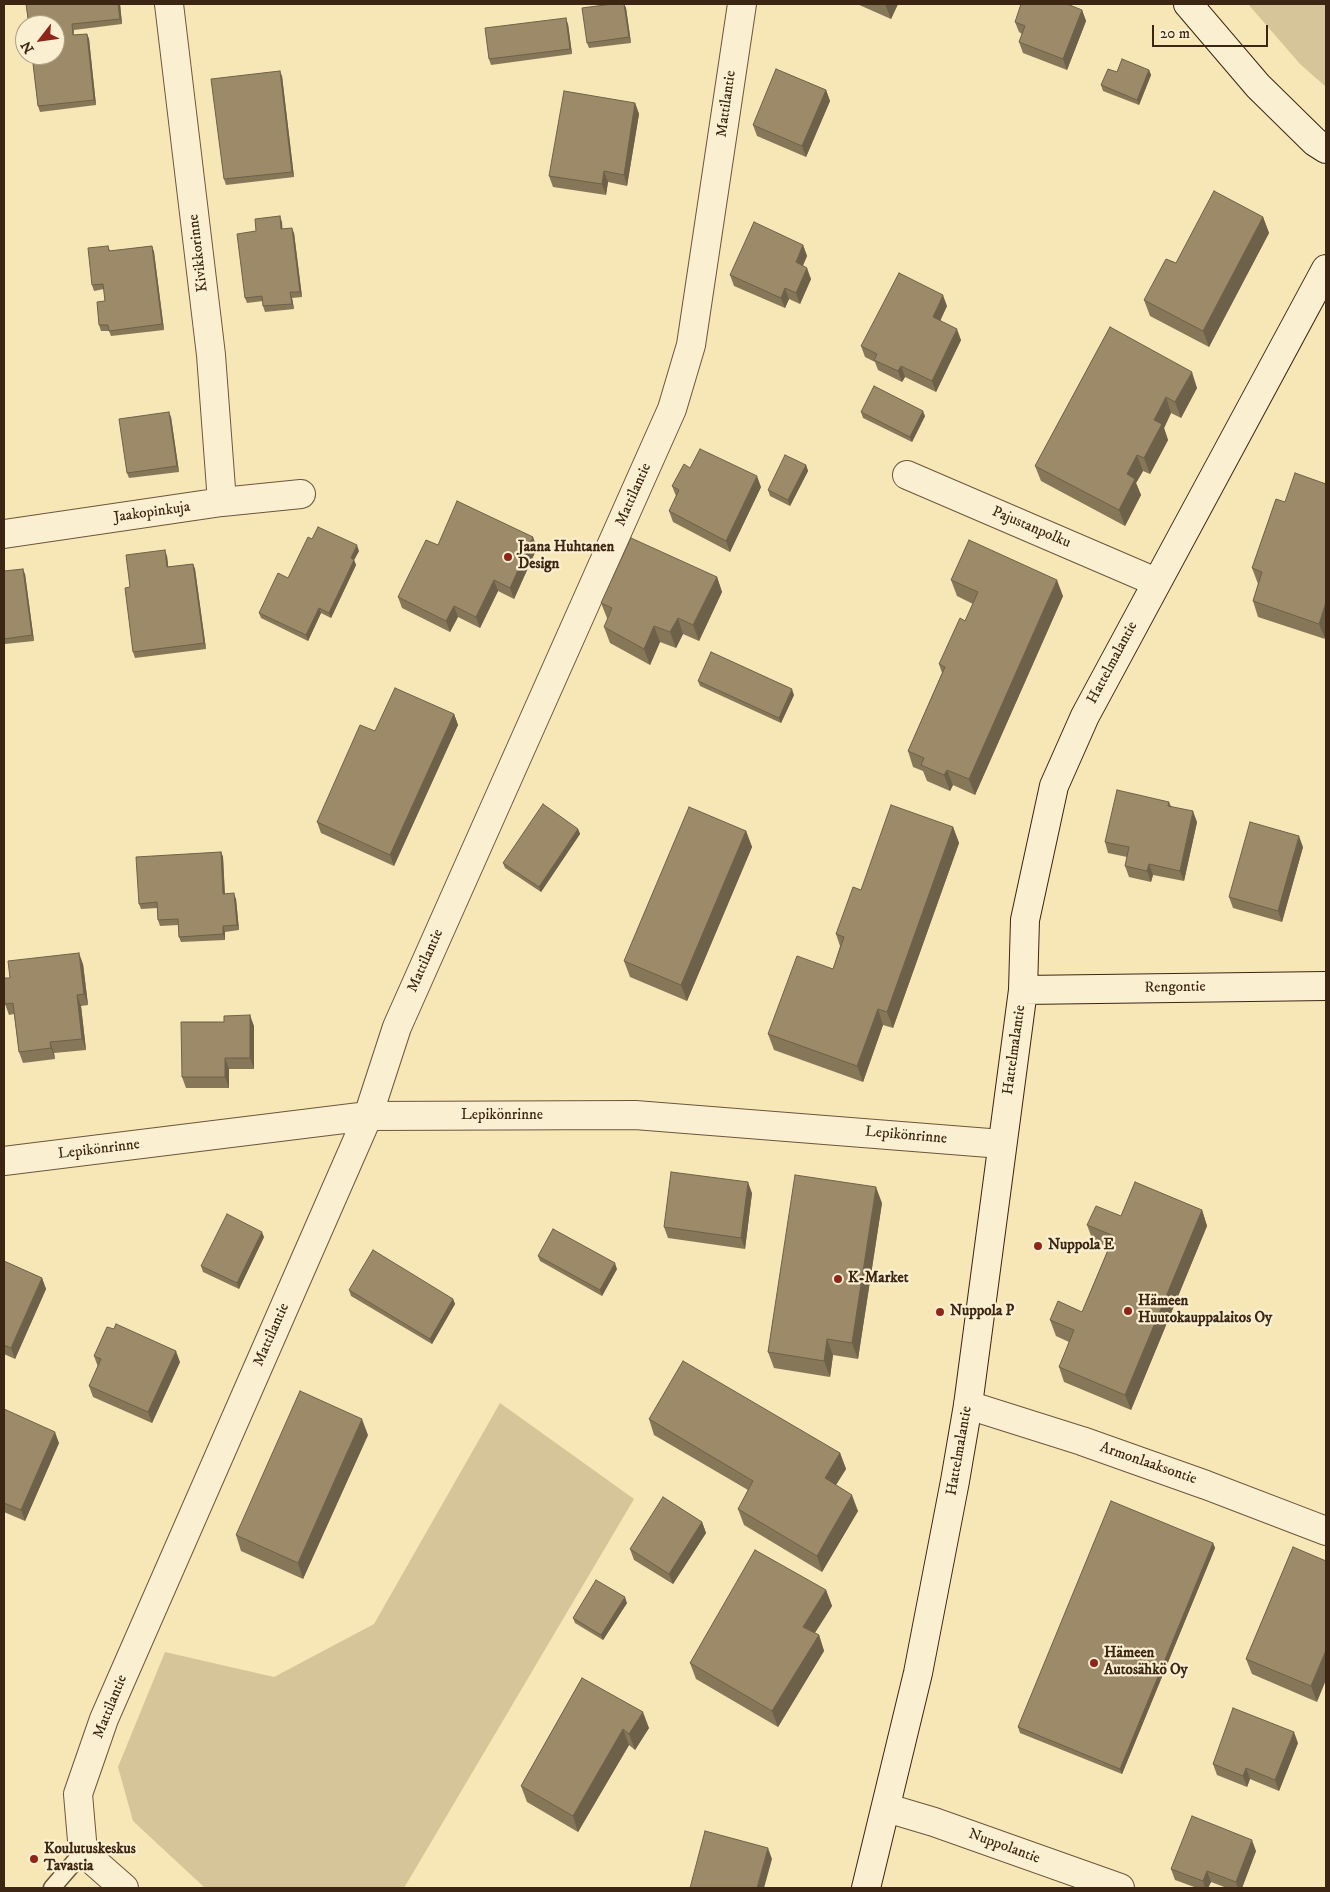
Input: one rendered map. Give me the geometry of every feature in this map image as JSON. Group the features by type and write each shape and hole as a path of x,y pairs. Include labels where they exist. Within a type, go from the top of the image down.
{"street":[{"name":"Kivikkorinne","path":"169,4 211,355 222,502"},
{"name":"Mattilantie","path":"84,1852 78,1794 104,1719 368,1116 397,1027 672,410 691,344 742,4"},
{"path":"1188,4 1258,86 1315,142 1326,149"},
{"name":"Hattelmalantie","path":"866,1888 887,1808 918,1673 968,1405 1023,990 1026,920 1054,786 1085,716 1326,269"},
{"name":"Pajustanpolku","path":"907,475 1156,582"},
{"name":"Jaakopinkuja","path":"4,534 222,502 301,494"},
{"name":"Rengontie","path":"1023,990 1326,986"},
{"name":"Lepikönrinne","path":"4,1161 368,1116 635,1115 1002,1144"},
{"name":"Armonlaaksontie","path":"968,1405 1082,1441 1206,1484 1326,1531"},
{"name":"Nuppolantie","path":"887,1808 1120,1888"},
{"path":"84,1852 124,1888"}],"lane":[{"path":"52,1888 84,1852"}],"shaded area":[{"path":"1248,4 1326,4 1326,87 1300,64"},
{"path":"500,1403 634,1499 404,1888 205,1888 133,1821 118,1767 165,1652 274,1677 374,1624"}],"building":[{"path":"26,4 118,4 120,19 72,24 73,35 87,34 94,100 38,106 33,65 65,65 65,15 28,15"},
{"path":"624,4 629,37 587,43 582,8"},
{"path":"1021,4 1067,4 1082,10 1063,59 1019,42 1025,26 1015,22"},
{"path":"566,18 570,49 489,59 485,28"},
{"path":"1122,59 1149,70 1137,100 1101,85 1108,69 1117,72"},
{"path":"776,69 826,90 802,146 753,125"},
{"path":"280,71 292,172 224,179 211,79"},
{"path":"564,91 635,103 624,175 604,171 602,184 549,176"},
{"path":"1214,191 1263,217 1203,331 1144,300 1166,259 1176,263"},
{"path":"280,216 281,229 292,228 300,292 290,292 292,304 263,306 262,296 245,298 237,234 256,231 255,219"},
{"path":"754,222 803,245 796,262 807,268 796,293 785,288 781,298 730,275"},
{"path":"108,246 109,251 152,246 162,324 109,331 108,325 99,325 97,302 105,301 103,284 92,285 88,248"},
{"path":"899,273 943,295 933,317 957,329 932,381 901,366 898,371 874,360 877,354 861,346"},
{"path":"1110,327 1192,372 1175,402 1166,397 1154,420 1162,424 1144,458 1137,455 1127,474 1135,479 1119,510 1035,466"},
{"path":"874,386 923,411 910,437 861,412"},
{"path":"169,412 177,466 127,473 119,419"},
{"path":"700,449 757,476 726,541 669,511 679,490 672,486 684,464 690,468"},
{"path":"785,455 806,465 788,500 768,490"},
{"path":"1295,473 1326,484 1326,602 1319,624 1253,601 1262,572 1252,568 1276,499 1285,502"},
{"path":"457,501 533,537 510,588 494,580 476,617 454,606 446,621 398,597 426,540 438,545"},
{"path":"318,527 357,545 351,558 354,560 329,613 319,608 306,635 259,613 278,573 288,578 308,537 312,539"},
{"path":"631,538 717,577 693,625 678,618 670,632 654,626 644,649 604,627 612,608 601,603"},
{"path":"969,540 1057,580 969,779 947,770 944,775 921,765 924,758 908,751 945,667 939,664 960,618 965,621 978,592 951,580"},
{"path":"165,550 167,567 193,564 204,643 133,652 125,588 130,587 126,555"},
{"path":"23,569 32,635 4,639 4,571"},
{"path":"711,652 792,689 779,718 698,681"},
{"path":"395,688 454,714 390,855 317,822 360,725 375,731"},
{"path":"1117,790 1169,802 1168,806 1193,811 1180,871 1149,864 1147,871 1125,866 1129,847 1105,842"},
{"path":"543,804 578,829 539,887 503,863"},
{"path":"891,805 953,827 887,1012 878,1009 857,1066 768,1034 797,956 833,969 844,937 836,934 853,887 861,890"},
{"path":"689,807 746,831 681,985 624,961"},
{"path":"1250,822 1299,836 1278,911 1229,897"},
{"path":"221,852 223,894 234,893 237,925 223,926 223,934 179,937 178,919 158,920 157,902 139,904 136,857"},
{"path":"79,953 84,994 77,995 82,1039 50,1042 51,1048 19,1052 13,1003 5,1004 4,997 4,978 10,978 8,961"},
{"path":"250,1015 250,1058 225,1058 225,1077 182,1077 181,1022 224,1022 224,1016"},
{"path":"671,1172 748,1182 741,1238 664,1227"},
{"path":"795,1175 876,1187 852,1343 827,1339 824,1361 768,1352"},
{"path":"1135,1182 1202,1210 1125,1395 1059,1367 1074,1330 1050,1320 1058,1301 1082,1312 1114,1236 1087,1225 1096,1206 1121,1216"},
{"path":"227,1214 262,1232 237,1283 201,1266"},
{"path":"553,1229 615,1263 600,1290 538,1256"},
{"path":"373,1250 453,1299 430,1339 349,1290"},
{"path":"4,1261 42,1278 11,1348 4,1345"},
{"path":"116,1324 176,1351 148,1412 89,1386 101,1359 94,1356 107,1327 114,1329"},
{"path":"683,1361 840,1453 825,1478 852,1495 817,1556 738,1509 753,1481 649,1419"},
{"path":"300,1391 362,1419 298,1563 236,1535"},
{"path":"4,1409 55,1432 21,1510 4,1503"},
{"path":"663,1497 702,1522 669,1574 630,1549"},
{"path":"1111,1501 1213,1543 1120,1769 1018,1727"},
{"path":"1293,1547 1326,1561 1326,1650 1311,1686 1246,1659"},
{"path":"755,1550 826,1590 803,1627 819,1635 772,1711 690,1663"},
{"path":"596,1580 625,1597 601,1635 573,1618"},
{"path":"582,1678 643,1712 629,1734 623,1729 573,1816 521,1786"},
{"path":"1233,1708 1294,1732 1275,1780 1246,1768 1243,1776 1213,1764"},
{"path":"1192,1816 1252,1840 1236,1882 1207,1871 1203,1881 1171,1869"},
{"path":"705,1831 768,1848 757,1888 690,1888"}],"place":[{"name":"Jaana Huhtanen Design","path":"508,557"},
{"name":"Nuppola E","path":"1038,1246"},
{"name":"K-Market","path":"838,1279"},
{"name":"Hämeen Huutokauppalaitos Oy","path":"1128,1311"},
{"name":"Nuppola P","path":"940,1312"},
{"name":"Hämeen Autosähkö Oy","path":"1094,1663"},
{"name":"Koulutuskeskus Tavastia","path":"34,1859"}]}
